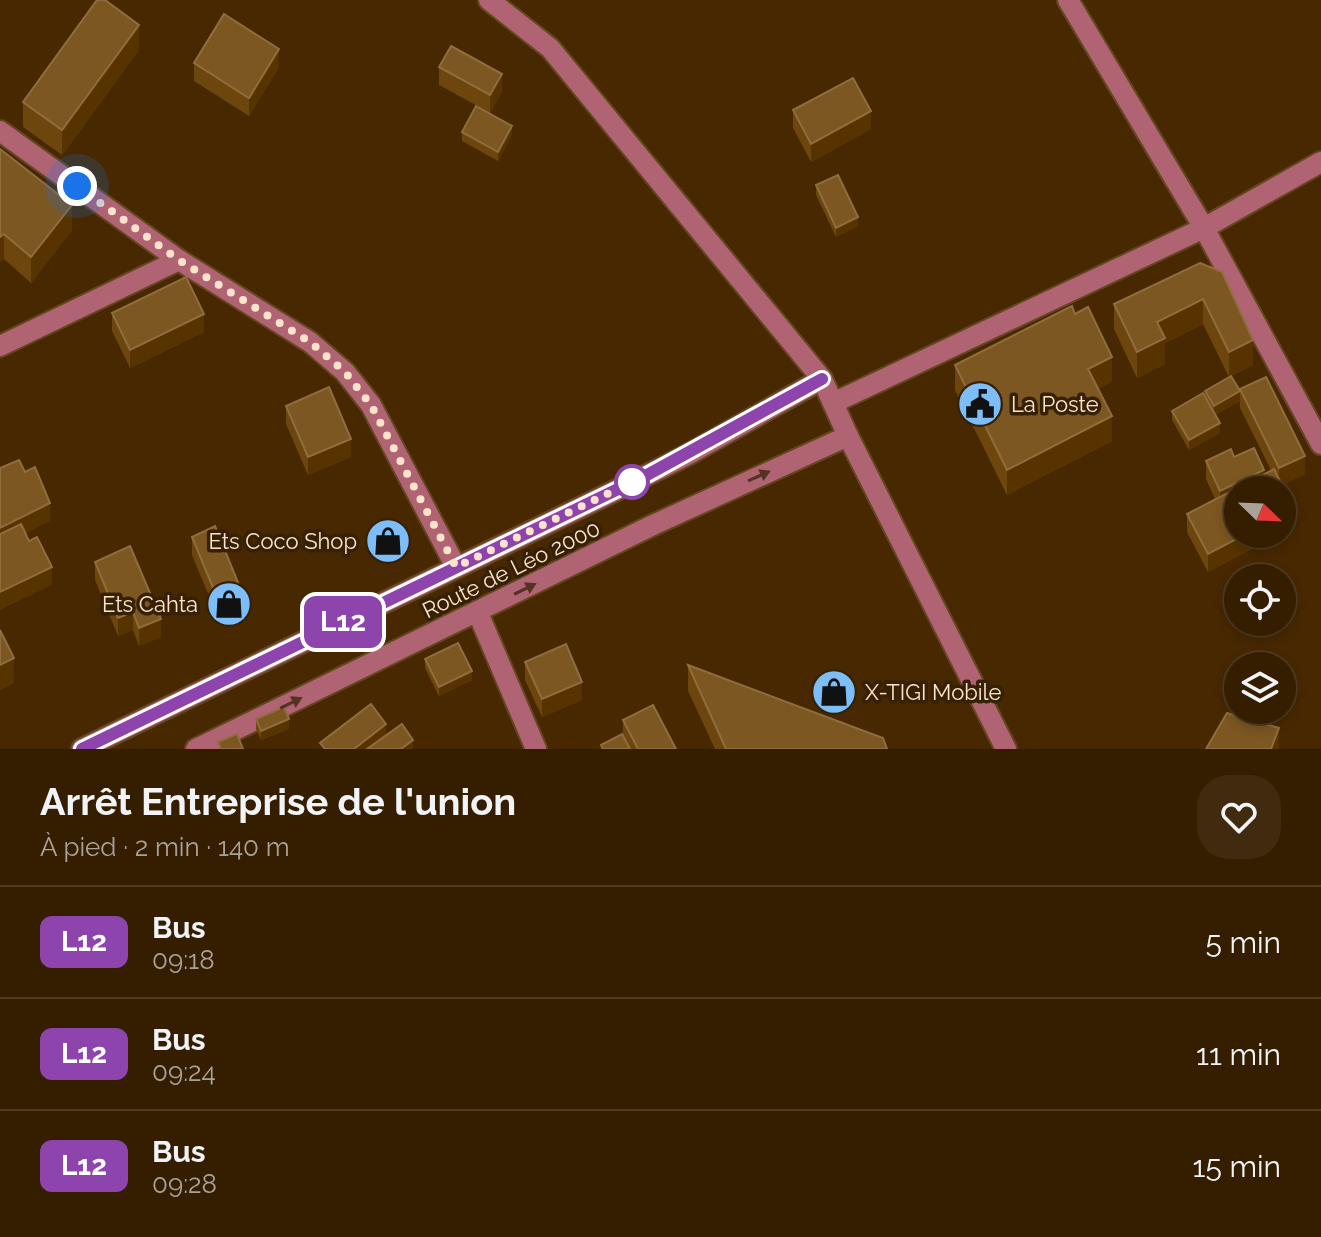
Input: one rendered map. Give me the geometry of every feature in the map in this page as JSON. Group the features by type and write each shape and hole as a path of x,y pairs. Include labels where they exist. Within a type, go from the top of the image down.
{"street":[{"path":"489,0 550,48 822,379 1006,749"},
{"path":"1068,0 1204,228 1321,444"},
{"path":"0,131 179,260 310,342 345,372 371,405 456,567"},
{"path":"833,403 1204,228 1321,162"},
{"path":"0,346 179,260"},
{"path":"82,749 689,454 822,379"},
{"name":"Route de Léo 2000","path":"196,749 653,525 848,436"},
{"path":"478,613 536,749"}],"building":[{"path":"97,0 105,0 139,25 62,130 23,102"},
{"path":"224,14 279,49 249,98 194,63"},
{"path":"451,46 502,74 490,95 439,67"},
{"path":"853,78 871,111 811,144 793,110"},
{"path":"476,106 512,126 498,152 462,132"},
{"path":"0,149 72,205 31,257 4,234 0,237"},
{"path":"838,175 858,217 836,228 816,185"},
{"path":"1200,263 1222,272 1253,340 1229,352 1203,299 1157,322 1165,338 1137,352 1114,304"},
{"path":"186,277 204,314 130,350 112,313"},
{"path":"1072,306 1075,314 1088,307 1112,357 1088,369 1112,416 1007,470 955,365"},
{"path":"1231,376 1240,391 1214,406 1205,391"},
{"path":"1266,377 1305,456 1279,468 1240,389"},
{"path":"329,387 351,439 308,457 286,406"},
{"path":"1203,393 1220,423 1189,440 1172,411"},
{"path":"1254,448 1264,470 1251,476 1224,476 1224,489 1220,491 1206,461 1231,449 1234,457"},
{"path":"19,460 25,472 35,467 50,503 0,528 0,468"},
{"path":"1274,469 1278,476 1260,476"},
{"path":"1224,495 1224,546 1208,554 1187,514"},
{"path":"21,524 29,541 37,537 52,567 0,592 0,534"},
{"path":"215,526 239,585 216,595 192,537"},
{"path":"130,546 161,619 139,628 133,612 118,618 95,562"},
{"path":"0,630 14,658 0,665"},
{"path":"458,643 472,671 439,687 425,659"},
{"path":"566,644 582,682 542,699 525,662"},
{"path":"688,665 883,738 887,749 726,749"},
{"path":"371,704 386,724 354,749 325,749 320,743"},
{"path":"653,705 676,749 638,749 623,720"},
{"path":"284,707 289,719 261,731 256,719"},
{"path":"1224,718 1224,724 1265,724 1279,728 1271,749 1206,749"},
{"path":"402,724 413,740 401,749 367,749"},
{"path":"237,734 243,749 221,749 218,742"},
{"path":"622,734 630,749 603,749 601,745"}],"bus line":[{"name":"L12","path":"82,749 647,475 822,379"}],"place":[{"name":"La Poste","path":"980,404"},
{"name":"Ets Coco Shop","path":"388,541"},
{"name":"Ets Cahta","path":"229,604"},
{"name":"X-TIGI Mobile","path":"834,692"}],"route":[{"path":"77,186 179,260 310,342 345,372 371,405 456,567 632,482"}]}
